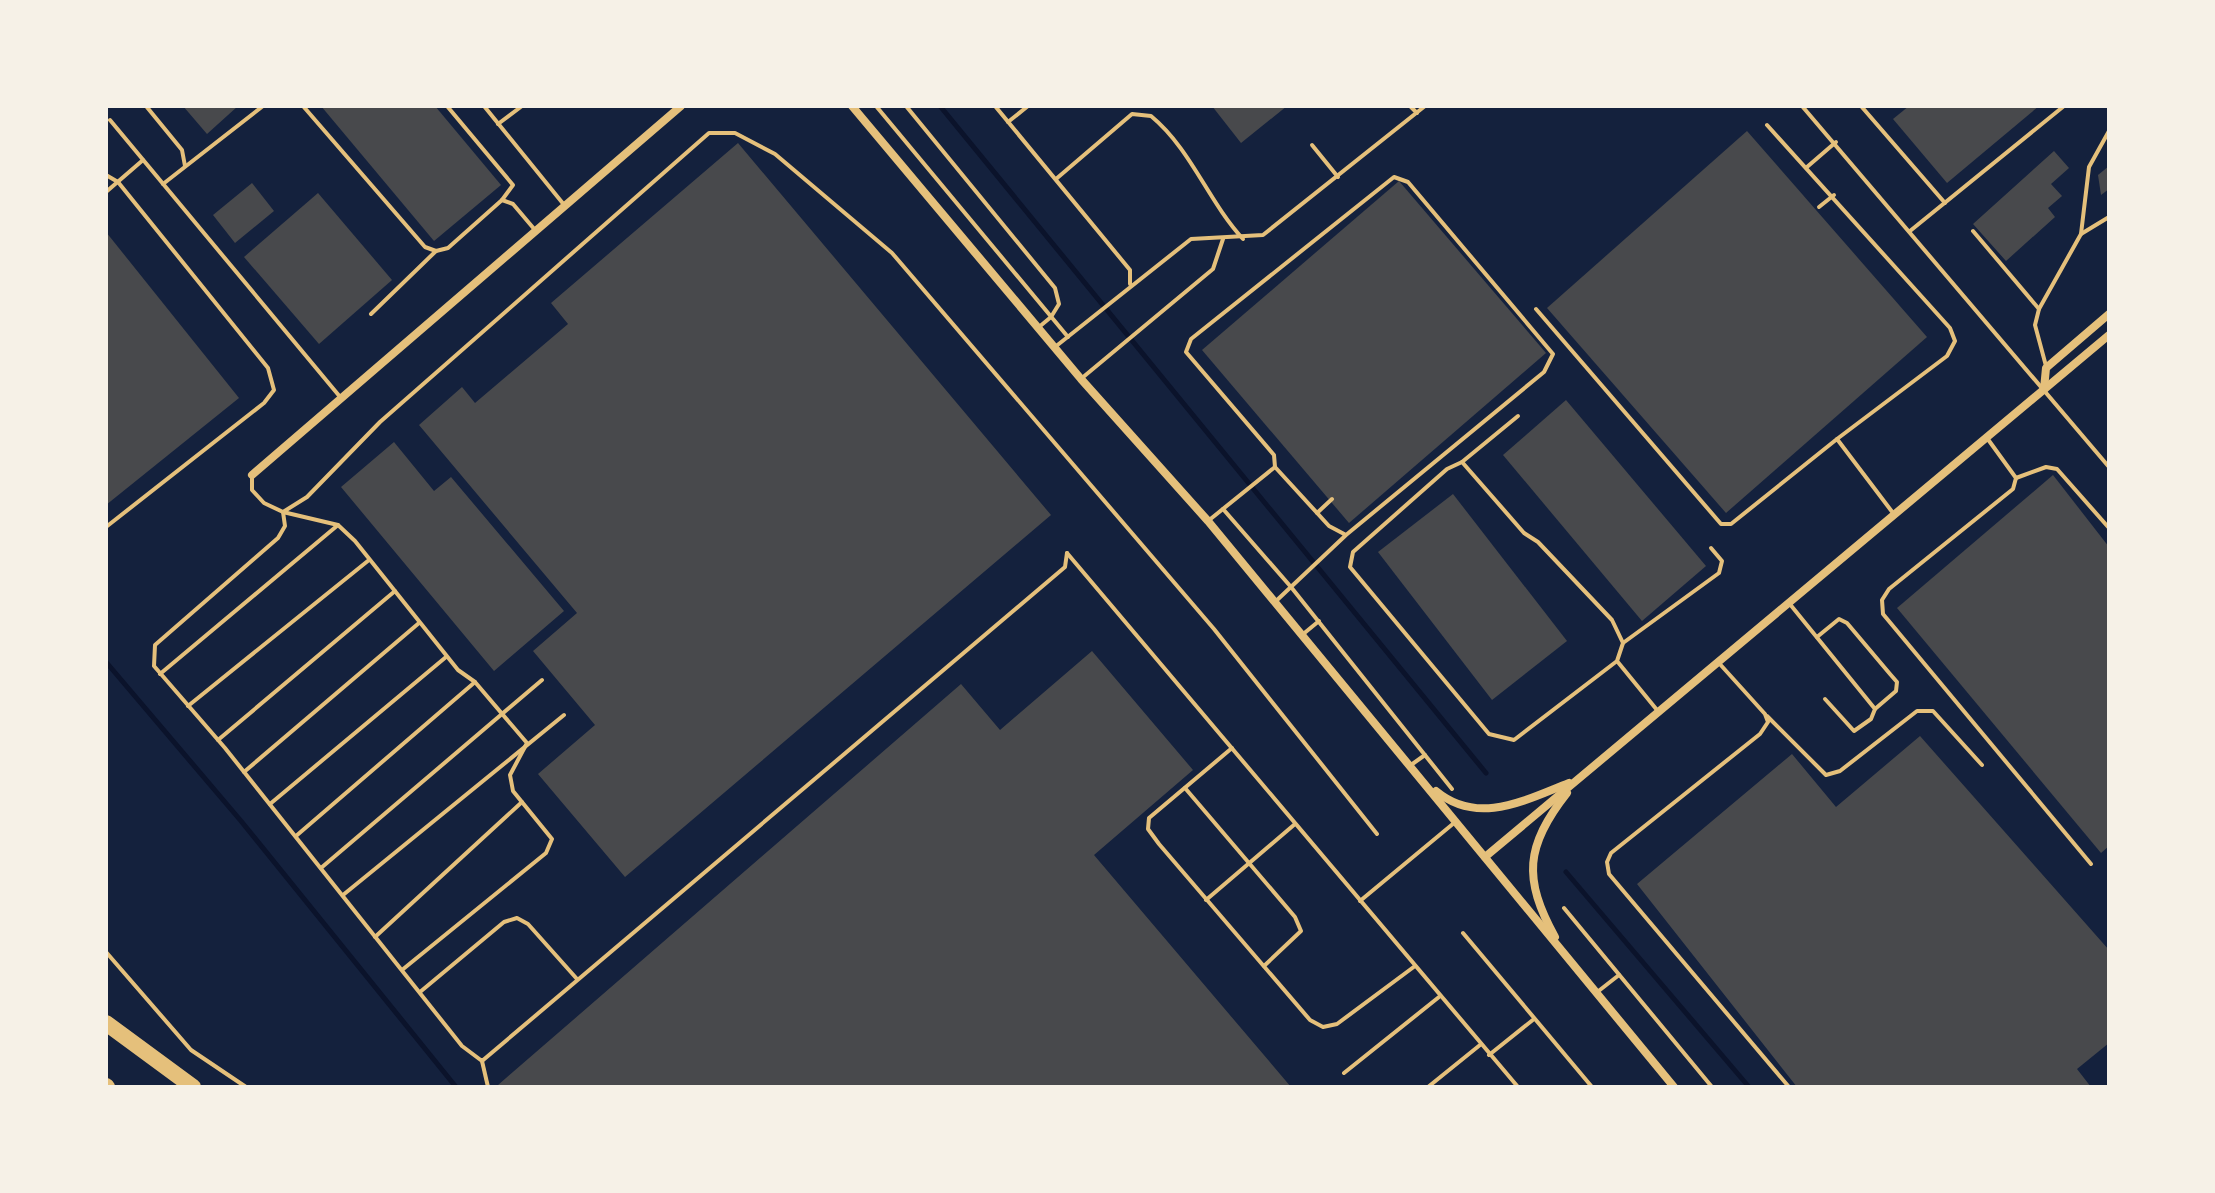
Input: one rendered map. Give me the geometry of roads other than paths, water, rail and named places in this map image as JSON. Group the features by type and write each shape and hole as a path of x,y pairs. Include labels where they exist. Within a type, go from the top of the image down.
{"highway":[{"path":"106,1023 193,1087"}],"street":[{"path":"252,475 681,106"},
{"path":"852,106 1081,379 1208,521 1674,1087"},
{"path":"2044,389 2046,368 2109,314"},
{"path":"1485,857 2109,335"},
{"path":"1421,779 1447,800 1477,809 1511,807 1577,780"},
{"path":"1565,954 1533,894 1532,865 1538,838 1550,814 1577,780"}],"lane":[{"path":"146,106 182,150 185,166"},
{"path":"163,184 263,106"},
{"path":"303,106 425,247 436,251"},
{"path":"371,314 436,251 448,248 502,200 513,185 447,106"},
{"path":"484,106 565,206"},
{"path":"498,124 522,106"},
{"path":"876,106 1068,337"},
{"path":"906,106 1055,288 1059,304 1051,317 1038,328"},
{"path":"995,106 1130,270 1130,284"},
{"path":"1008,122 1028,106"},
{"path":"1410,106 1417,113"},
{"path":"1054,347 1118,299 1130,284 1191,239 1243,239 1263,235 1425,106"},
{"path":"1802,106 1836,142 2109,467"},
{"path":"1861,106 1945,203"},
{"path":"1910,231 2064,106"},
{"path":"1056,179 1132,114 1151,116 1187,158 1221,215 1243,239"},
{"path":"110,120 341,398"},
{"path":"1536,309 1721,524 1731,524 1947,356 1955,341 1950,328 1834,195 1767,125"},
{"path":"2046,368 2035,325 2039,309 2081,234 2089,167 2109,131"},
{"path":"283,512 307,497 380,422 709,133 735,133 775,154 892,253 1214,629 1377,834"},
{"path":"1807,167 1836,142"},
{"path":"1312,145 1338,177"},
{"path":"106,192 143,160"},
{"path":"106,175 118,182 268,368 274,390 264,403 106,527"},
{"path":"1275,602 1346,535 1544,372 1553,354 1408,182 1394,177 1381,183 1191,339 1186,352 1274,455 1275,467 1329,526 1346,535"},
{"path":"1819,207 1834,195"},
{"path":"502,200 513,204 536,231"},
{"path":"2081,234 2109,217"},
{"path":"1973,231 2039,309"},
{"path":"1081,379 1213,269 1223,239"},
{"path":"1518,416 1462,462 1447,469 1353,552 1350,567 1489,734 1514,740 1617,661 1623,643 1719,573 1722,561 1711,548"},
{"path":"1987,438 2016,478"},
{"path":"1837,439 1894,515"},
{"path":"1462,462 1524,533 1538,542 1612,620 1623,643"},
{"path":"1208,521 1275,467"},
{"path":"2016,478 2046,467 2057,469 2109,528"},
{"path":"252,475 252,490 264,503 283,512 338,525 447,656 475,682 527,743"},
{"path":"2016,478 2013,489 1889,589 1882,600 1883,614 2091,864"},
{"path":"1317,513 1332,499"},
{"path":"1223,509 1319,621 1452,789"},
{"path":"283,512 285,526 278,538 155,645 154,666 296,836 462,1046 482,1061 488,1087"},
{"path":"160,674 338,525"},
{"path":"482,1061 1065,567 1067,553 1518,1087"},
{"path":"188,706 369,560"},
{"path":"218,740 395,591"},
{"path":"1789,603 1875,709"},
{"path":"1817,637 1839,619 1847,623 1897,682 1896,691 1875,709 1871,719 1854,731 1825,699"},
{"path":"1302,635 1319,621"},
{"path":"244,772 420,622"},
{"path":"270,804 447,656"},
{"path":"1617,661 1659,712"},
{"path":"1718,662 1826,775 1840,771 1917,711 1933,711 1982,765"},
{"path":"321,868 500,712 542,680"},
{"path":"296,836 475,682"},
{"path":"1765,714 1768,722 1760,734 1611,853 1607,862 1609,874 1789,1087"},
{"path":"343,895 564,715"},
{"path":"402,970 546,853 552,839 513,791 510,775 527,743"},
{"path":"1232,748 1149,818 1148,829 1206,900 1310,1020 1323,1027 1337,1024 1415,966"},
{"path":"1410,766 1425,755"},
{"path":"1185,788 1295,917 1301,931 1264,966"},
{"path":"375,937 522,802"},
{"path":"1360,901 1456,821"},
{"path":"1206,900 1295,824"},
{"path":"1564,908 1712,1087"},
{"path":"420,992 504,922 517,918 528,924 577,979"},
{"path":"1463,933 1592,1087"},
{"path":"106,952 191,1050 246,1087"},
{"path":"1596,993 1619,975"},
{"path":"1344,1073 1439,997"},
{"path":"1489,1055 1534,1018"},
{"path":"1428,1087 1480,1045"}],"waterway":[{"path":"940,106 1486,773"},
{"path":"106,662 241,821 456,1087"},
{"path":"1566,872 1749,1087"}]}
